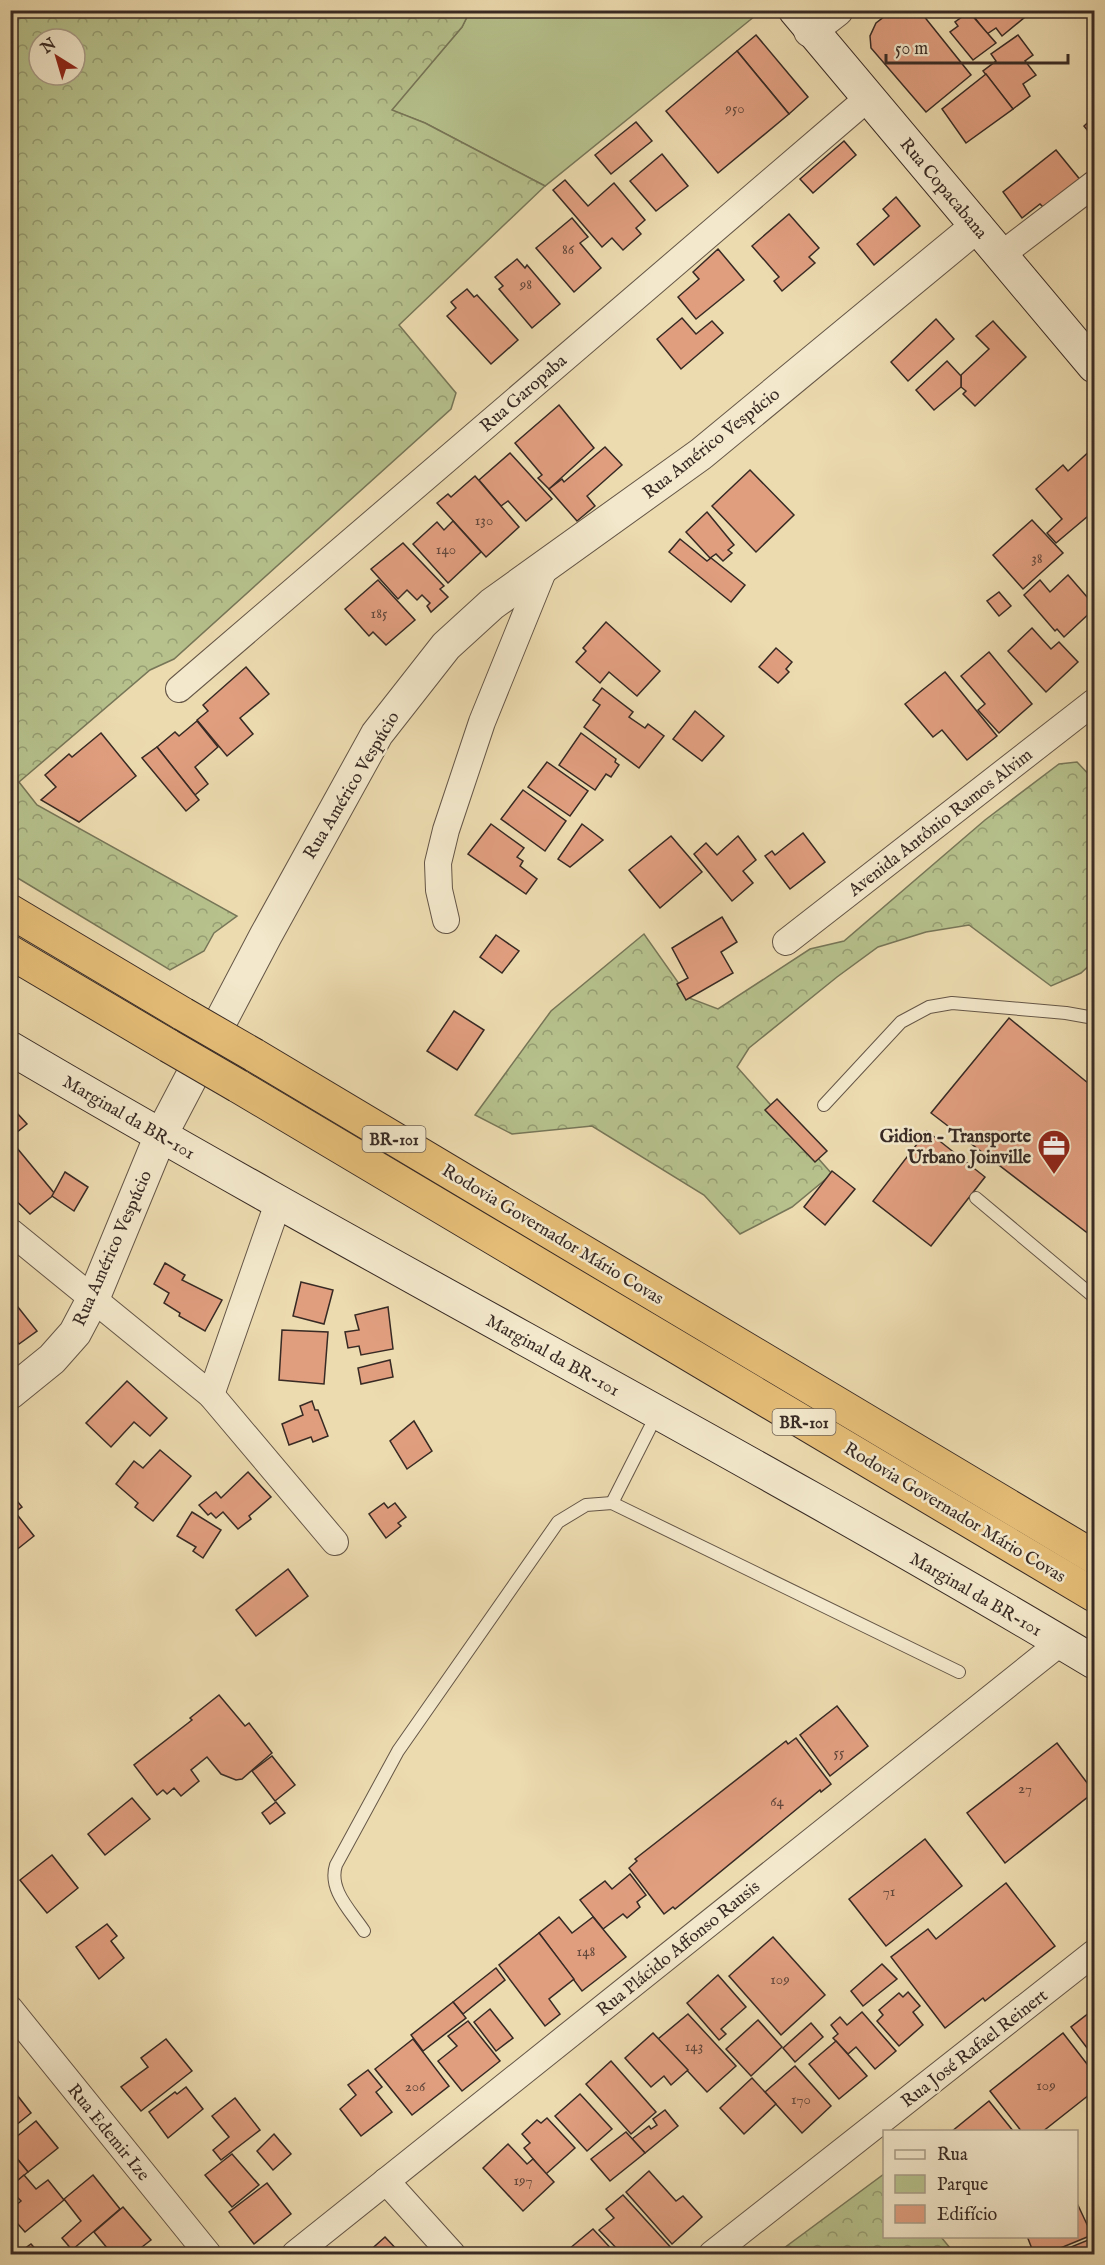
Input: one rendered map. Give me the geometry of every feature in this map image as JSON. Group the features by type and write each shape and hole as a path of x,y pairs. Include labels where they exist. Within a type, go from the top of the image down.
{"highway":[{"name":"Rodovia Governador Mário Covas","path":"10,911 1095,1557"},
{"name":"Rodovia Governador Mário Covas","path":"10,952 1095,1595"}],"main road":[{"name":"Rua Copacabana","path":"803,21 1095,366"},
{"name":"Marginal da BR-101","path":"10,1048 160,1137 657,1412 1095,1662"}],"street":[{"path":"803,21 837,10"},
{"name":"Rua Garopaba","path":"179,689 868,98"},
{"path":"1001,255 1095,184"},
{"name":"Rua Américo Vespúcio","path":"10,1393 52,1359 75,1333 94,1297 160,1137 266,935 377,735 426,669 467,625 492,604 544,569 701,454 977,226"},
{"path":"446,920 439,890 438,863 446,830 482,722 544,569"},
{"name":"Avenida Antônio Ramos Alvim","path":"786,942 1095,702"},
{"path":"210,1395 278,1203"},
{"path":"11,1232 94,1297 210,1395 335,1542"},
{"name":"Rua Plácido Affonso Rausis","path":"295,2254 1062,1642"},
{"name":"Rua José Rafael Reinert","path":"712,2254 1095,1953"},
{"name":"Rua Edemir Ize","path":"10,2009 208,2254"},
{"path":"386,2181 452,2254"}],"lane":[{"path":"824,1105 901,1022 928,1007 952,1003 1066,1013 1095,1018"},
{"path":"976,1198 1095,1297"},
{"path":"612,1503 657,1412"},
{"path":"364,1931 335,1888 332,1876 336,1865 398,1751 558,1521 586,1505 612,1503 959,1672"}],"green space":[{"path":"750,10 755,16 545,186 425,123 391,110 462,27 470,11"},
{"path":"10,11 470,11 462,27 392,110 425,123 545,186 399,325 456,393 451,409 174,659 150,670 19,782 37,805 237,916 214,933 204,951 170,970 11,874"},
{"path":"1077,762 1094,780 1094,961 1081,973 1051,986 969,925 926,932 878,947 749,1048 737,1067 832,1174 792,1207 740,1234 704,1195 592,1126 512,1134 475,1115 551,1011 644,934 689,998 718,1009 810,949 844,941 985,820 1059,764"},
{"path":"883,2175 883,2238 942,2238 955,2254 776,2254"}],"building":[{"path":"893,10 919,10 971,75 926,112 871,48 870,36 876,23"},
{"path":"969,10 1020,10 1025,17 1002,36 996,28 987,34"},
{"path":"969,12 996,43 973,60 950,32 958,26 955,22"},
{"path":"756,35 808,97 789,114 737,51"},
{"path":"1018,35 1033,55 1025,61 1036,75 1023,84 1030,96 1013,109 983,71 996,61 991,54"},
{"path":"737,51 789,114 718,173 666,111"},
{"path":"986,74 1013,109 966,143 942,109"},
{"path":"1094,117 1094,136 1093,137 1084,126"},
{"path":"636,122 652,141 611,174 595,155"},
{"path":"844,141 856,155 813,193 800,179"},
{"path":"1056,150 1082,182 1046,210 1040,204 1022,218 1003,192"},
{"path":"662,154 688,186 656,211 630,181"},
{"path":"565,180 588,206 614,183 645,220 636,228 641,234 623,250 612,238 602,247 553,190"},
{"path":"896,197 920,226 874,265 857,244 889,216 883,209"},
{"path":"789,214 819,248 809,257 815,263 782,291 774,281 779,277 752,246"},
{"path":"572,218 588,237 580,243 601,268 574,292 536,248"},
{"path":"718,249 744,280 696,319 678,297 699,279 693,272"},
{"path":"517,259 525,268 527,265 560,304 532,328 499,289 503,286 495,277"},
{"path":"467,289 474,297 477,295 518,340 491,364 447,316 456,308 451,302"},
{"path":"682,318 696,334 712,321 723,333 681,369 657,339"},
{"path":"936,319 954,339 908,381 891,362"},
{"path":"993,321 1026,357 975,406 963,394 966,391 961,387 961,375 989,349 976,336"},
{"path":"947,361 961,376 961,387 934,410 916,390"},
{"path":"559,405 594,448 549,489 538,478 542,475 515,443"},
{"path":"605,447 622,465 587,496 595,506 577,521 549,489 562,479 564,482"},
{"path":"1094,447 1094,488 1091,491 1094,495 1094,511 1056,543 1047,533 1062,519 1036,489 1063,465 1068,471"},
{"path":"510,453 552,499 526,521 508,501 501,506 479,480"},
{"path":"750,470 794,515 756,552 712,506"},
{"path":"475,476 519,527 486,557 437,503 448,494 451,497"},
{"path":"707,512 734,545 728,550 732,553 723,561 716,554 710,558 686,532"},
{"path":"1032,520 1063,553 1023,589 993,555"},
{"path":"453,521 481,552 448,583 413,544 437,522 444,530"},
{"path":"680,539 707,561 711,558 745,585 731,602 669,552"},
{"path":"403,543 444,586 440,589 448,597 431,612 427,606 430,603 422,595 417,600 407,590 398,599 371,569"},
{"path":"1068,575 1094,605 1094,609 1064,637 1057,629 1055,631 1024,595 1040,580 1050,592"},
{"path":"378,580 415,620 386,645 373,632 369,636 345,609"},
{"path":"999,592 1011,606 999,616 987,601"},
{"path":"606,622 660,671 637,696 609,672 600,683 576,662 586,651 583,648"},
{"path":"1032,628 1051,649 1059,642 1078,662 1046,692 1008,651"},
{"path":"776,648 792,662 786,669 789,672 778,683 759,667"},
{"path":"989,652 1032,704 999,733 978,710 985,704 961,676"},
{"path":"246,667 269,694 240,718 253,734 227,756 197,720 208,711 203,705"},
{"path":"945,672 997,736 967,760 942,730 933,737 905,704"},
{"path":"602,688 633,712 629,717 645,728 648,724 664,736 639,768 584,727 600,705 593,700"},
{"path":"695,711 724,736 702,761 673,739"},
{"path":"197,721 218,747 195,767 208,784 195,795 157,747 175,732 179,736"},
{"path":"101,733 136,776 79,822 41,800 56,787 45,775 69,754 72,757"},
{"path":"581,733 616,759 615,762 619,765 611,777 606,774 595,790 559,765"},
{"path":"157,747 199,800 186,811 142,758"},
{"path":"547,762 588,791 570,816 528,787"},
{"path":"523,790 566,821 545,851 501,819"},
{"path":"491,824 524,848 517,857 523,861 520,866 537,879 526,894 468,854"},
{"path":"582,824 603,840 570,867 558,859"},
{"path":"803,833 825,862 790,889 765,856 772,851 775,855"},
{"path":"671,836 702,872 660,908 629,870"},
{"path":"738,836 756,860 743,871 753,883 732,901 694,854 706,843 717,855"},
{"path":"722,917 737,942 721,952 733,973 686,1000 677,984 688,978 672,948"},
{"path":"496,935 519,951 502,973 480,957"},
{"path":"454,1011 484,1030 457,1070 427,1051"},
{"name":"Gidion - Transporte Urbano Joinville","path":"1009,1018 1094,1088 1094,1238 931,1113"},
{"path":"777,1099 827,1151 815,1162 765,1110"},
{"path":"17,1113 27,1124 10,1138 10,1119"},
{"path":"927,1131 985,1177 931,1246 873,1201"},
{"path":"12,1142 55,1194 30,1214 10,1195"},
{"path":"832,1171 855,1189 825,1225 804,1207"},
{"path":"65,1172 88,1187 74,1211 52,1196"},
{"path":"165,1263 185,1275 182,1280 222,1300 205,1331 179,1316 180,1313 164,1303 169,1293 154,1284"},
{"path":"301,1282 333,1290 324,1324 293,1316"},
{"path":"10,1297 37,1331 19,1344 10,1333"},
{"path":"388,1307 393,1349 361,1355 359,1346 348,1348 345,1332 359,1330 355,1315"},
{"path":"282,1330 328,1332 324,1384 279,1380"},
{"path":"390,1360 393,1377 361,1384 358,1368"},
{"path":"127,1381 167,1418 150,1436 134,1422 111,1447 86,1423"},
{"path":"312,1401 328,1436 313,1442 311,1437 289,1445 282,1424 303,1415 300,1406"},
{"path":"414,1421 432,1451 407,1469 390,1441"},
{"path":"160,1450 191,1476 153,1521 135,1507 138,1503 116,1484 134,1461 143,1468"},
{"path":"248,1472 271,1497 249,1516 251,1519 238,1529 223,1512 216,1518 211,1513 208,1515 199,1505 216,1492 221,1498"},
{"path":"10,1492 22,1507 15,1512 34,1536 10,1555"},
{"path":"384,1503 388,1508 395,1503 406,1517 398,1523 401,1526 386,1538 369,1514"},
{"path":"192,1512 221,1530 203,1558 193,1551 196,1547 177,1536"},
{"path":"288,1569 308,1596 256,1636 236,1610"},
{"path":"219,1695 245,1726 249,1723 272,1753 242,1779 236,1780 221,1774 207,1757 191,1770 199,1781 181,1796 174,1788 167,1794 163,1790 157,1795 134,1765 192,1720 190,1718"},
{"path":"837,1706 868,1746 830,1776 800,1735"},
{"path":"796,1738 831,1784 821,1792 820,1790 675,1909 673,1907 664,1914 629,1868 637,1861 635,1859 786,1741 788,1744"},
{"path":"1057,1743 1094,1792 1005,1863 967,1813"},
{"path":"272,1756 295,1785 275,1801 252,1771"},
{"path":"132,1798 150,1819 105,1855 88,1834"},
{"path":"276,1802 285,1813 270,1824 262,1813"},
{"path":"925,1839 962,1886 886,1946 849,1899"},
{"path":"52,1855 78,1888 47,1913 20,1880"},
{"path":"630,1874 646,1895 637,1902 640,1907 627,1918 623,1914 603,1929 580,1900 605,1881 612,1889"},
{"path":"1006,1883 1055,1946 985,2001 983,1998 945,2028 891,1957 928,1929 936,1939"},
{"path":"559,1917 572,1933 593,1917 626,1957 582,1991 539,1933"},
{"path":"107,1924 117,1936 111,1941 124,1958 99,1979 76,1947"},
{"path":"539,1933 574,1979 549,1999 560,2014 545,2026 499,1965"},
{"path":"773,1937 825,1995 781,2035 729,1976"},
{"path":"882,1964 897,1979 863,2006 851,1991"},
{"path":"496,1968 505,1980 463,2014 453,2002"},
{"path":"718,1975 746,2007 721,2029 726,2034 719,2040 687,2003"},
{"path":"908,1992 920,2006 913,2012 923,2025 899,2046 877,2021 883,2015 879,2010 899,1993 903,1997"},
{"path":"453,2002 466,2018 423,2051 411,2035"},
{"path":"490,2009 513,2038 496,2051 474,2022"},
{"path":"1094,2009 1094,2057 1071,2027"},
{"path":"862,2012 896,2051 875,2069 856,2047 848,2054 833,2038 838,2034 831,2025 840,2017 847,2025"},
{"path":"688,2014 736,2066 707,2092 658,2039"},
{"path":"758,2020 782,2047 751,2076 726,2049"},
{"path":"468,2021 500,2061 462,2091 438,2061 457,2046 448,2036"},
{"path":"811,2023 823,2037 795,2062 783,2048"},
{"path":"653,2033 688,2070 671,2085 664,2076 651,2087 625,2058"},
{"path":"1063,2033 1094,2073 1094,2091 1045,2130 1020,2130 990,2091"},
{"path":"166,2039 192,2071 141,2111 121,2087 148,2067 141,2058"},
{"path":"413,2039 449,2086 412,2115 375,2069"},
{"path":"836,2041 867,2076 839,2099 809,2064"},
{"path":"611,2061 656,2112 631,2134 586,2084"},
{"path":"795,2066 831,2106 802,2133 765,2092"},
{"path":"368,2070 382,2087 376,2092 392,2112 361,2136 340,2109 356,2095 348,2085"},
{"path":"752,2078 776,2104 744,2134 720,2108"},
{"path":"10,2086 31,2113 10,2130"},
{"path":"186,2087 203,2109 168,2138 149,2112 175,2092 177,2094"},
{"path":"580,2094 612,2129 587,2151 555,2116"},
{"path":"235,2098 260,2130 221,2160 213,2150 229,2137 212,2116"},
{"path":"989,2101 1012,2130 953,2130"},
{"path":"665,2110 678,2126 645,2153 632,2139 649,2126 651,2129 657,2125 653,2119"},
{"path":"547,2118 575,2148 546,2174 524,2148 530,2143 522,2134 537,2120 541,2123"},
{"path":"36,2121 58,2148 28,2172 10,2150 10,2142"},
{"path":"626,2132 645,2153 610,2181 591,2159"},
{"path":"274,2134 291,2154 273,2170 257,2151"},
{"path":"508,2144 527,2164 533,2159 554,2182 523,2211 483,2168"},
{"path":"232,2154 259,2185 232,2207 205,2175"},
{"path":"15,2156 28,2172 10,2187 10,2159"},
{"path":"649,2171 676,2201 683,2196 702,2217 672,2244 626,2192"},
{"path":"24,2175 36,2189 48,2180 64,2200 25,2232 10,2215 10,2210 21,2201 17,2197 10,2202 10,2187"},
{"path":"93,2175 120,2209 72,2250 62,2238 81,2221 64,2199"},
{"path":"267,2183 291,2214 254,2244 229,2212"},
{"path":"623,2195 674,2251 670,2254 622,2254 599,2230 614,2218 606,2209"},
{"path":"1078,2205 1092,2235 1046,2254 1034,2254 1028,2238 1078,2238"},
{"path":"123,2207 151,2240 133,2254 112,2254 94,2232"},
{"path":"593,2229 616,2254 573,2254 569,2249"},
{"path":"385,2237 401,2254 366,2254"},
{"path":"1093,2238 1094,2254 1054,2254"},
{"path":"31,2244 40,2254 17,2254"}],"place":[{"name":"Gidion - Transporte Urbano Joinville","path":"1054,1175"}]}
